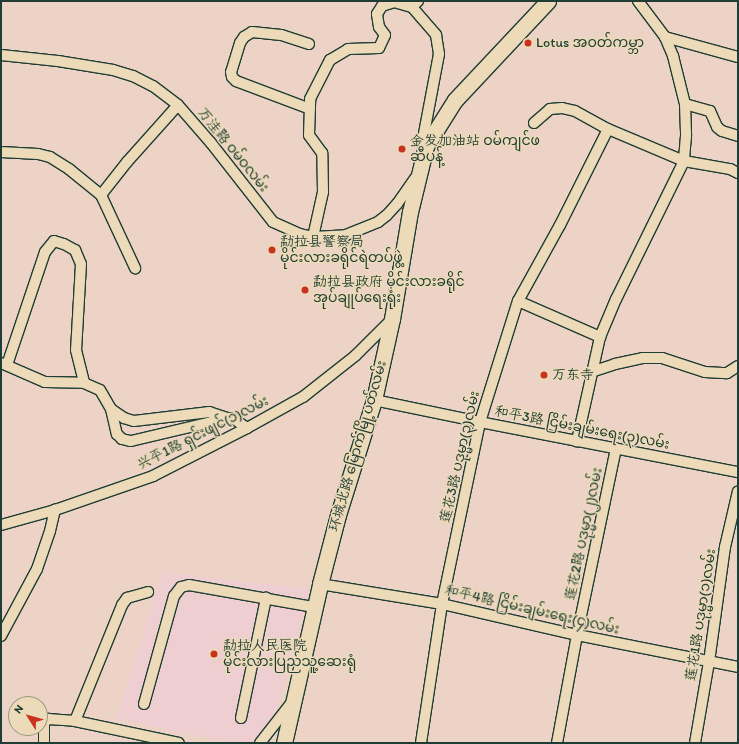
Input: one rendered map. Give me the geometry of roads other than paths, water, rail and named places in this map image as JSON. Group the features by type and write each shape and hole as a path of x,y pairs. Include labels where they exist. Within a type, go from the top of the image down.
{"street":[{"name":"环城北路 မြောက်မြို့ပတ်လမ်း","path":"284,743 314,607 338,515 374,400 392,319 410,212 426,146 454,100 548,1"},
{"path":"577,441 600,337 616,299 684,162 686,136 685,104 673,56 665,37 638,1"},
{"path":"313,237 322,192 322,153 309,135 310,99 330,60 348,49 379,48 385,35 379,27 377,14 382,6 394,2 413,3 436,35 439,54 423,139 426,146"},
{"path":"309,44 281,35 252,32 244,37 240,43 231,72 232,77 236,81 310,109"},
{"path":"665,37 738,57"},
{"name":"万洼路 ဝမ်ဝလမ်း","path":"1,55 58,61 113,70 133,76 153,86 178,105 211,143 273,222 290,230 313,237 346,235 378,222 397,204 420,171"},
{"path":"685,104 710,111 717,127 722,131 738,136"},
{"path":"101,195 127,162 178,105"},
{"path":"534,123 550,109 562,108 575,111 608,129 684,162 730,169 738,173"},
{"name":"莲花3路 ပဒုမ္မာ(၃)လမ်း","path":"421,743 442,604 480,422 518,301 560,225 608,129"},
{"path":"1,152 38,154 50,157 69,169 101,195 135,268"},
{"path":"84,383 76,350 81,264 75,250 54,241 45,252 4,364 45,382 84,383 100,390 111,409 117,434 122,438 131,441 228,418"},
{"path":"518,301 600,337"},
{"name":"兴平1路 ရှင်းဖျင်(၁)လမ်း","path":"1,525 55,510 152,476 247,428 303,397 355,356 392,319"},
{"path":"592,372 615,364 643,358 662,358 705,372 727,372 738,366"},
{"name":"和平3路 ငြိမ်းချမ်းရေး(၃)လမ်း","path":"374,400 738,472"},
{"path":"111,409 124,418 134,421 209,412 234,419 247,428"},
{"name":"莲花2路 ပဒုမ္မာ(၂)လမ်း","path":"557,743 577,635 616,449"},
{"name":"莲花1路 ပဒုမ္မာ(၁)လမ်း","path":"694,743 709,662 725,547 738,491"},
{"path":"1,636 37,569 50,531 55,510"},
{"name":"和平4路 ငြိမ်းချမ်းရေး(၄)လမ်း","path":"320,584 442,604 577,635 738,667"},
{"path":"144,704 174,596 181,587 189,585 314,607"},
{"path":"75,721 122,604 127,598 148,592"},
{"path":"241,718 266,598"},
{"path":"260,743 294,700"},
{"path":"44,743 44,724 48,719 75,721 180,743"}],"place":[{"name":"Lotus အဝတ်ကမ္ဘာ","path":"528,43"},
{"name":"金发加油站 ဝမ်ကျင်ဖ ဆီပန့်","path":"402,149"},
{"name":"勐拉县警察局 မိုင်းလားခရိုင်ရဲတပ်ဖွဲ့","path":"272,250"},
{"name":"勐拉县政府 မိုင်းလားခရိုင် အုပ်ချုပ်ရေးရုံး","path":"305,290"},
{"name":"万东寺","path":"544,375"},
{"name":"勐拉人民医院 မိုင်းလားပြည်သူ့ဆေးရုံ","path":"214,654"}]}
